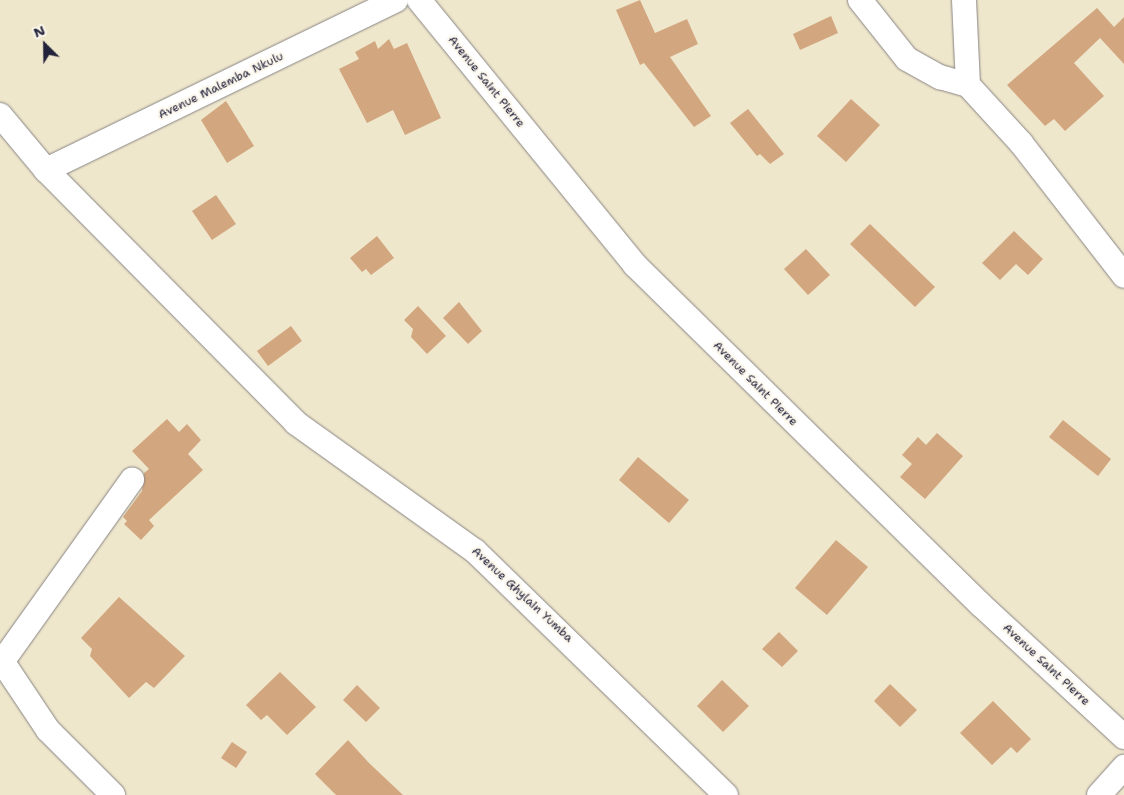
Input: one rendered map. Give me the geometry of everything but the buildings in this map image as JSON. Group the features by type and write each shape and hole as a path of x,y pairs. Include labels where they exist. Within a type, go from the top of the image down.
{"street":[{"name":"Avenue Malemba Nkulu","path":"46,170 396,0"},
{"name":"Avenue Saint Pierre","path":"419,0 635,264 980,604 1124,737"},
{"path":"860,0 907,59 968,85 1021,143 1124,276"},
{"path":"964,0 968,85"},
{"name":"Avenue Ghylain Yumba","path":"0,115 46,170 296,423 476,551 613,680 726,795"},
{"path":"113,795 48,730 1,660 132,480"},
{"path":"1099,795 1124,767"}]}
